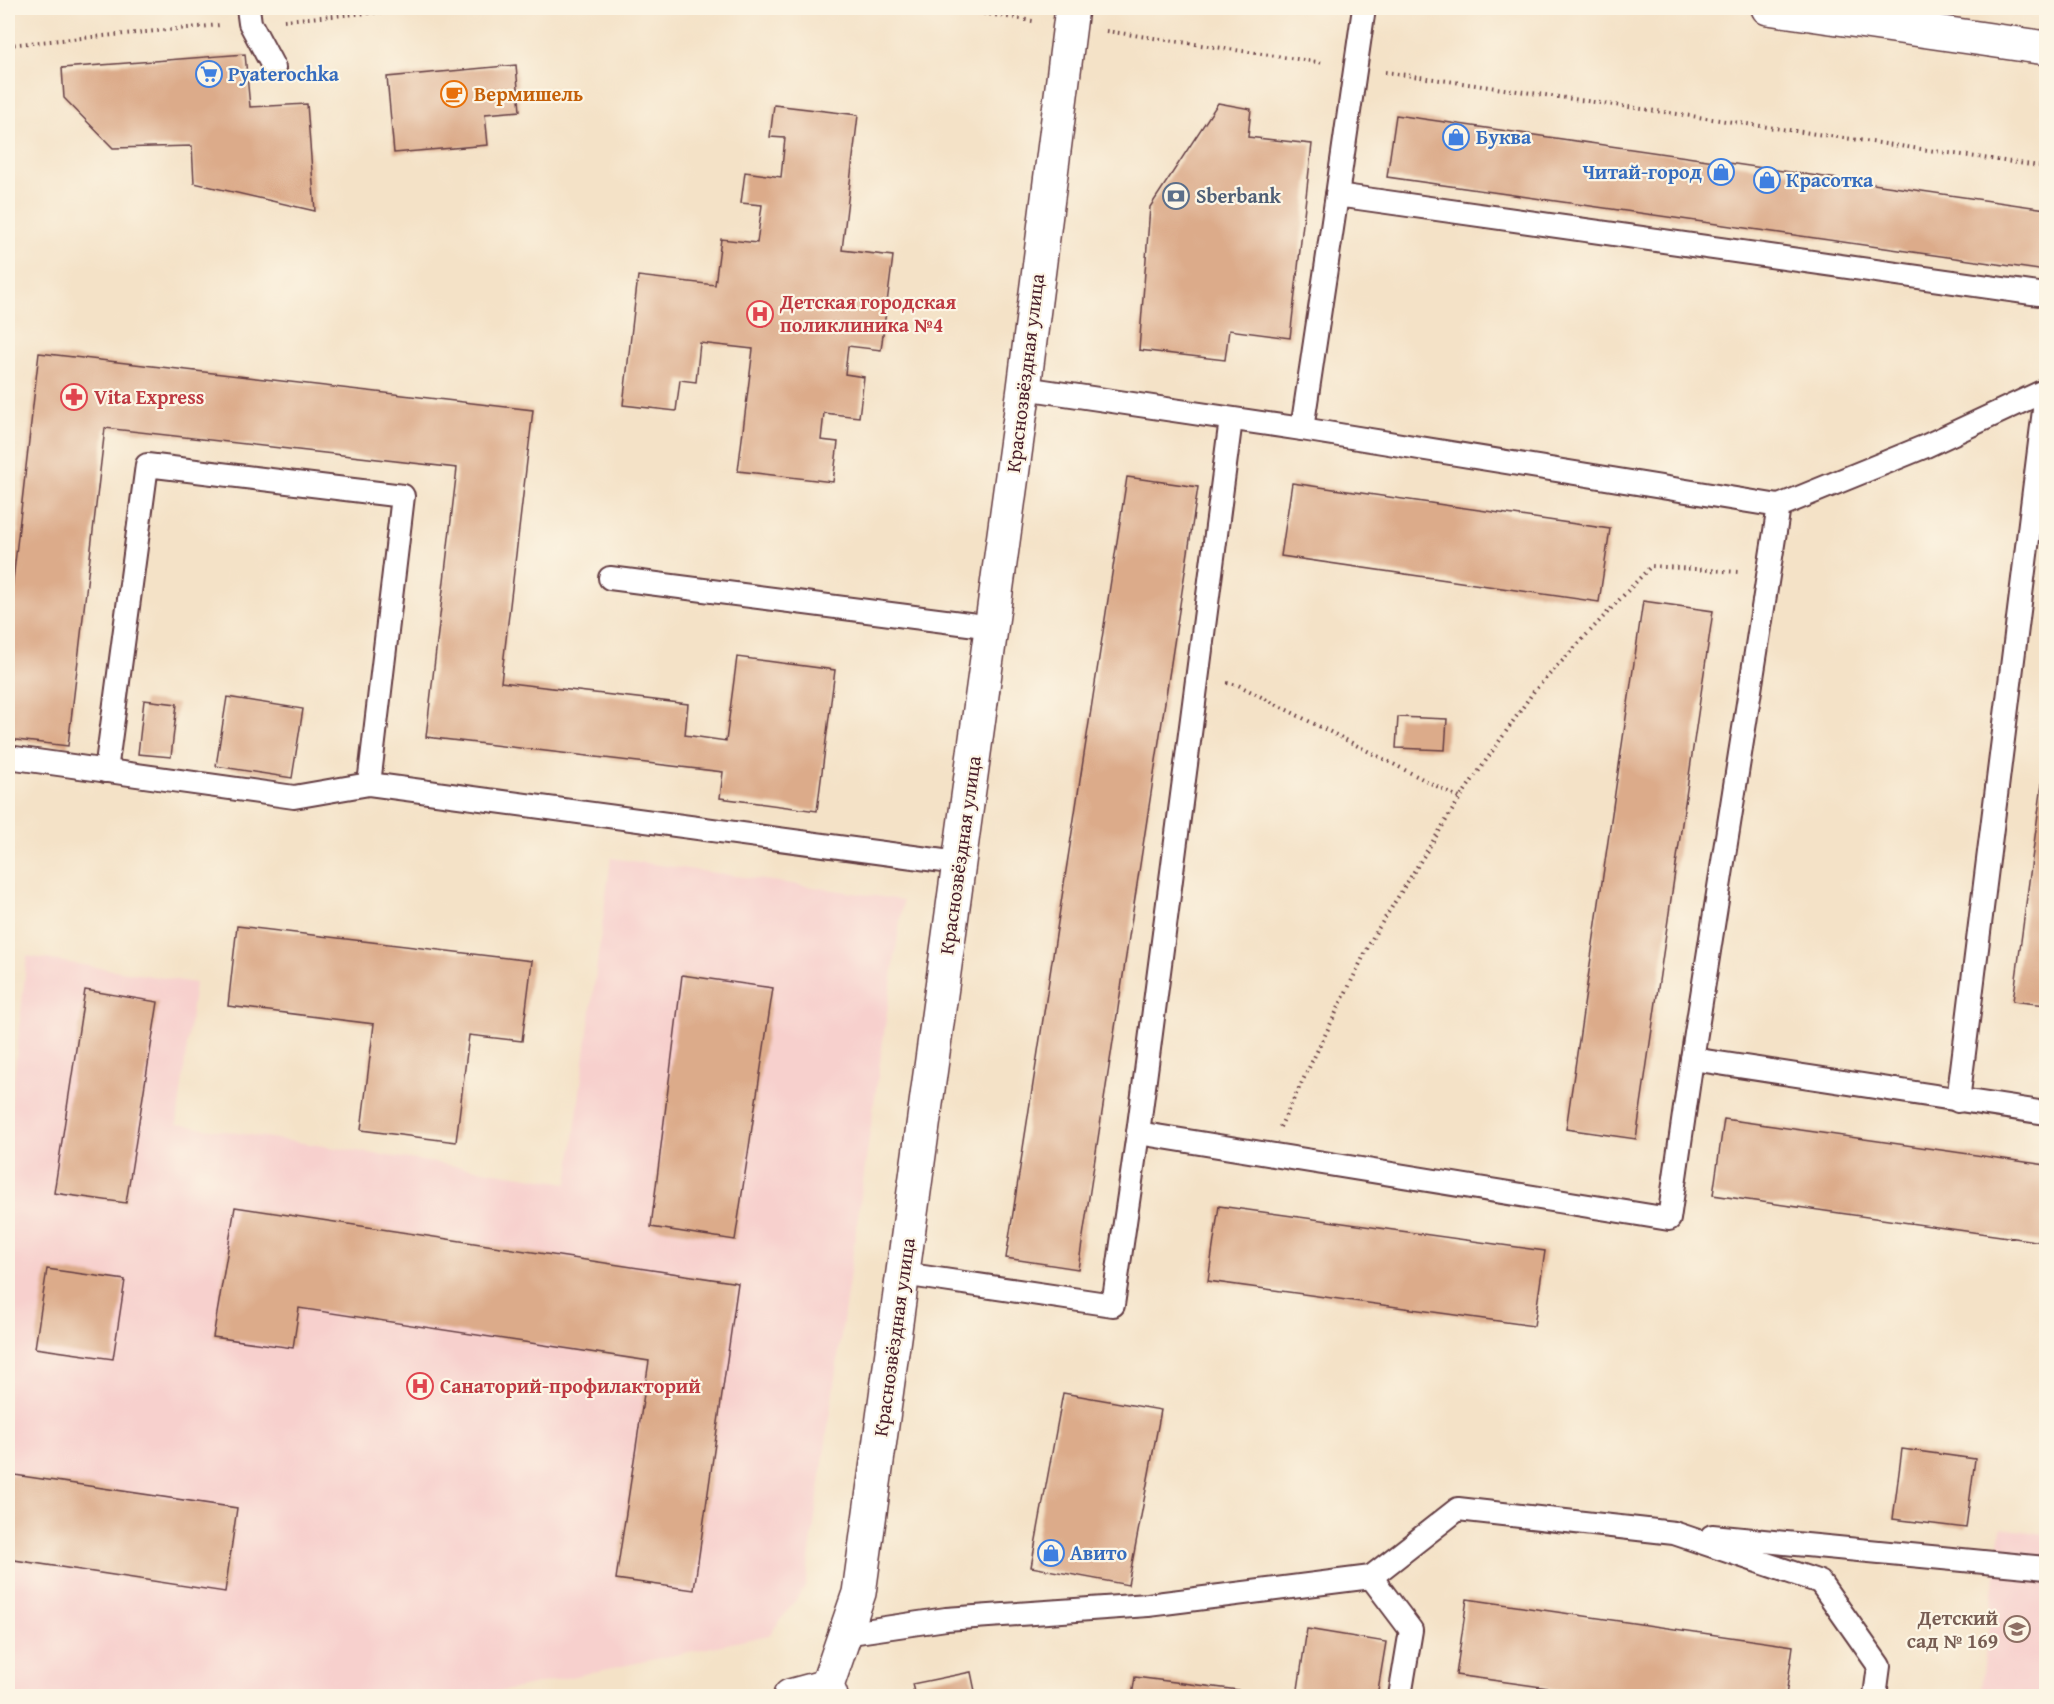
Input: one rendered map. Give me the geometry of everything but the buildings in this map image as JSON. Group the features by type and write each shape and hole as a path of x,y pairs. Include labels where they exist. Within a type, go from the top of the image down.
{"street":[{"path":"1768,8 2046,48"},
{"name":"Краснозвёздная улица","path":"829,1691 844,1634 859,1593 992,627 1071,17"},
{"path":"790,1696 829,1691"}],"lane":[{"path":"248,8 249,23 274,68"},
{"path":"1302,429 1364,8"},
{"path":"1337,195 2046,295"},
{"path":"1024,388 1302,429 1779,506 1926,446 2046,392"},
{"path":"1958,1101 2046,392"},
{"path":"903,1274 1113,1305 1138,1133 1231,419"},
{"path":"106,771 147,465 403,496 369,784"},
{"path":"1138,1133 1669,1220 1779,506"},
{"path":"610,578 992,627"},
{"path":"8,758 294,797 369,784 958,863"},
{"path":"1692,1059 2046,1113"},
{"path":"844,1634 946,1619 1148,1605 1371,1577 1458,1509 1674,1533 2046,1568"},
{"path":"1674,1533 1820,1582 1879,1666 1875,1696"},
{"path":"1371,1577 1411,1630 1400,1696"}],"path":[{"path":"948,8 1071,17 1356,67 2046,166"},
{"path":"1266,1155 1373,937 1460,798 1534,692 1651,566 1769,574"},
{"path":"1238,685 1460,798"}],"shaded area":[{"name":"Cанаторий-профилакторий","path":"611,858 903,900 805,1588 769,1635 480,1696 8,1696 8,1134 27,956 195,983 177,1124 568,1183"},
{"name":"Детский сад № 169","path":"2001,1528 2046,1534 2046,1696 1980,1696"}],"place":[{"name":"Pyaterochka","path":"209,74"},
{"name":"Вермишель","path":"454,94"},
{"name":"Буква","path":"1456,137"},
{"name":"Читай-город","path":"1721,172"},
{"name":"Красотка","path":"1767,180"},
{"name":"Sberbank","path":"1176,196"},
{"name":"Детская городская поликлиника №4","path":"760,314"},
{"name":"Vita Express","path":"74,397"},
{"name":"Cанаторий-профилакторий","path":"420,1386"},
{"name":"Авито","path":"1051,1553"},
{"name":"Детский сад № 169","path":"2017,1629"}]}
